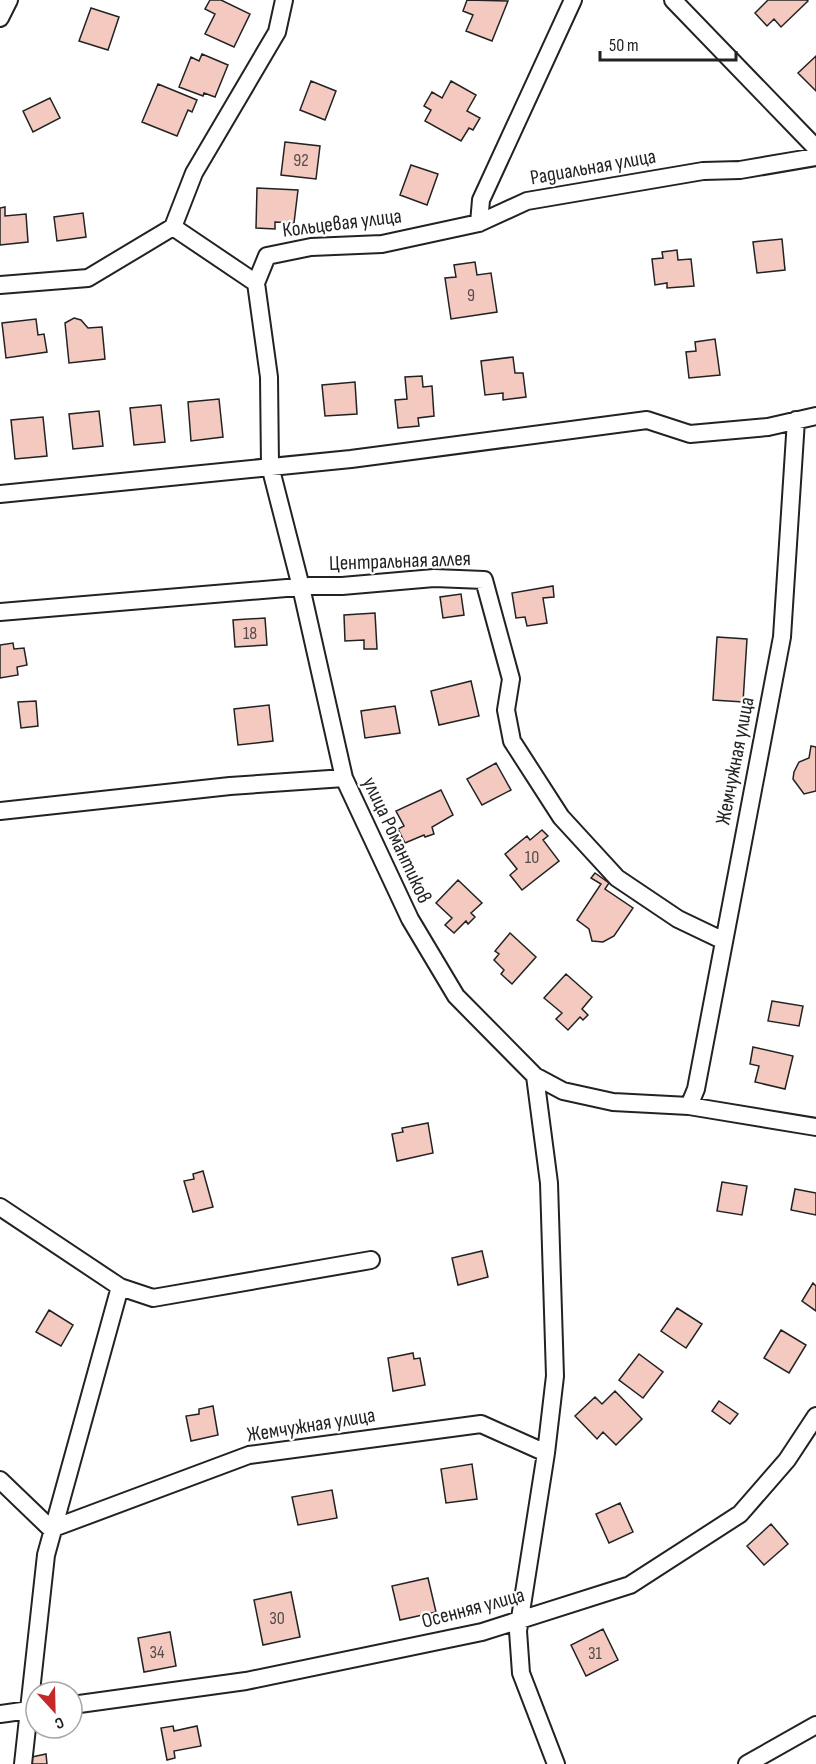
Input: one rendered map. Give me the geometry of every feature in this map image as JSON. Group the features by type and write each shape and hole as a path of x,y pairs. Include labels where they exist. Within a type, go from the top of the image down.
{"street":[{"path":"0,18 9,0"},
{"path":"0,285 88,278 173,227 194,173 277,32 284,0"},
{"name":"Радиальная улица","path":"479,223 482,200 573,0"},
{"path":"673,0 816,148"},
{"name":"Радиальная улица","path":"479,223 527,201 703,171 740,170 816,157"},
{"name":"Кольцевая улица","path":"256,284 267,255 311,247 382,244 479,223"},
{"path":"173,227 256,284 269,377 270,466 301,587 344,778"},
{"path":"0,494 351,459 647,420 690,434 768,427 816,416"},
{"name":"Жемчужная улица","path":"690,1106 696,1089 782,637 796,420"},
{"name":"Центральная аллея","path":"0,612 434,578 484,580 511,679 506,710 512,741 561,817 617,878 678,919 724,941"},
{"name":"улица Романтиков","path":"0,811 230,786 344,778 410,920 456,996 535,1076 563,1091 613,1102 690,1106 816,1126"},
{"path":"535,1076 549,1183 555,1376 546,1453 519,1620 521,1673 556,1764"},
{"path":"0,1207 120,1287 153,1298 371,1260"},
{"path":"36,1680 46,1555 120,1287"},
{"name":"Осенняя улица","path":"84,1703 246,1681 482,1632 630,1585 740,1514 787,1460 816,1416"},
{"name":"Жемчужная улица","path":"54,1528 249,1455 481,1424 546,1453"},
{"path":"0,1480 51,1529 54,1528"},
{"path":"0,1714 24,1711"},
{"path":"747,1764 816,1725"},
{"path":"24,1764 28,1740"}],"building":[{"path":"210,0 221,0 250,14 234,47 205,34 215,14 205,9"},
{"path":"467,0 508,1 492,41 466,31 473,15 463,11"},
{"path":"768,0 808,1 781,27 774,19 767,26 755,13"},
{"path":"91,8 119,17 108,50 79,41"},
{"path":"202,54 228,65 215,97 204,93 203,96 179,87 191,57 199,61"},
{"path":"816,56 816,91 798,73"},
{"path":"311,81 336,91 325,120 300,110"},
{"path":"451,81 476,95 467,111 480,118 473,130 469,128 461,141 425,121 431,110 424,106 432,92 442,98"},
{"path":"158,84 197,100 192,112 188,110 177,136 142,122"},
{"path":"50,98 60,118 33,132 23,111"},
{"path":"285,142 320,146 316,179 281,175"},
{"path":"411,165 438,174 427,205 400,195"},
{"path":"257,188 298,190 294,223 275,222 275,229 256,228"},
{"path":"5,207 5,216 26,214 28,242 0,245 0,208"},
{"path":"83,213 86,237 57,241 54,217"},
{"path":"782,239 785,270 757,273 753,242"},
{"path":"677,250 678,260 691,259 694,286 667,288 667,283 655,285 652,259 663,258 662,252"},
{"path":"475,262 477,275 491,273 497,312 451,319 445,278 456,277 454,265"},
{"path":"74,318 81,320 88,328 102,327 105,359 69,363 65,323"},
{"path":"36,319 38,335 44,334 47,352 6,358 2,323"},
{"path":"715,339 720,375 689,378 686,352 696,351 695,342"},
{"path":"513,357 515,373 523,373 526,397 503,400 503,393 485,395 481,361"},
{"path":"422,376 423,387 432,386 434,416 418,418 419,426 398,428 395,400 407,399 405,377"},
{"path":"355,382 357,414 325,416 322,385"},
{"path":"219,399 223,437 191,441 188,402"},
{"path":"161,405 165,442 134,445 130,408"},
{"path":"99,411 103,446 73,449 69,414"},
{"path":"43,417 47,456 15,459 11,420"},
{"path":"553,586 554,597 543,598 547,623 527,626 525,617 516,618 512,593"},
{"path":"461,594 464,615 443,618 440,597"},
{"path":"375,613 377,649 364,649 364,640 345,641 344,615"},
{"path":"265,618 267,645 235,647 233,620"},
{"path":"717,637 747,639 743,702 713,700"},
{"path":"13,643 14,649 24,648 27,665 17,667 18,675 0,678 0,645"},
{"path":"471,681 479,716 439,725 431,691"},
{"path":"36,701 38,726 21,728 18,702"},
{"path":"269,705 273,741 238,745 234,709"},
{"path":"395,706 400,733 365,738 361,711"},
{"path":"811,746 816,747 816,791 804,794 793,779 794,772 799,762 809,758"},
{"path":"496,763 511,790 482,805 467,779"},
{"path":"441,790 453,815 432,827 434,834 425,837 424,835 405,843 398,829 404,826 396,811"},
{"path":"542,830 548,836 543,840 559,861 522,890 510,875 517,869 505,854 527,836 530,840"},
{"path":"595,873 609,883 605,889 633,908 614,936 603,942 592,941 589,929 577,920 601,884 591,878"},
{"path":"458,880 482,903 471,913 475,917 468,924 466,921 454,933 445,925 452,918 436,903"},
{"path":"510,933 536,957 512,984 501,974 504,970 494,960 499,954 495,951"},
{"path":"566,974 592,997 582,1009 588,1015 583,1020 580,1017 568,1030 556,1019 562,1013 544,998"},
{"path":"772,1001 803,1006 799,1026 768,1021"},
{"path":"753,1047 793,1056 785,1089 755,1082 759,1066 750,1064"},
{"path":"428,1123 433,1153 397,1161 392,1134 403,1132 402,1128"},
{"path":"203,1171 213,1207 193,1212 184,1181 194,1179 193,1174"},
{"path":"722,1182 747,1186 742,1215 717,1211"},
{"path":"795,1189 816,1193 816,1215 791,1210"},
{"path":"482,1251 488,1277 458,1285 452,1258"},
{"path":"813,1283 816,1286 816,1311 802,1301"},
{"path":"677,1308 702,1324 686,1348 661,1331"},
{"path":"49,1310 73,1325 61,1346 36,1332"},
{"path":"781,1330 806,1345 789,1373 764,1358"},
{"path":"413,1353 414,1359 420,1358 425,1385 393,1391 388,1358"},
{"path":"639,1354 663,1372 643,1398 619,1380"},
{"path":"615,1391 642,1419 616,1445 603,1432 597,1439 575,1416 595,1397 602,1404"},
{"path":"719,1401 738,1414 730,1424 712,1411"},
{"path":"213,1406 218,1435 191,1441 186,1416 199,1414 199,1409"},
{"path":"472,1464 477,1499 446,1503 441,1469"},
{"path":"332,1490 337,1518 298,1525 292,1497"},
{"path":"620,1503 633,1532 609,1543 596,1514"},
{"path":"771,1524 788,1544 764,1565 747,1546"},
{"path":"428,1578 436,1612 400,1620 392,1586"},
{"path":"291,1592 300,1637 263,1645 254,1600"},
{"path":"603,1629 618,1660 586,1676 571,1645"},
{"path":"170,1632 176,1666 144,1672 138,1638"},
{"path":"173,1726 174,1731 197,1726 201,1746 174,1751 175,1758 167,1760 161,1728"},
{"path":"46,1754 47,1764 28,1764 27,1758"}]}
